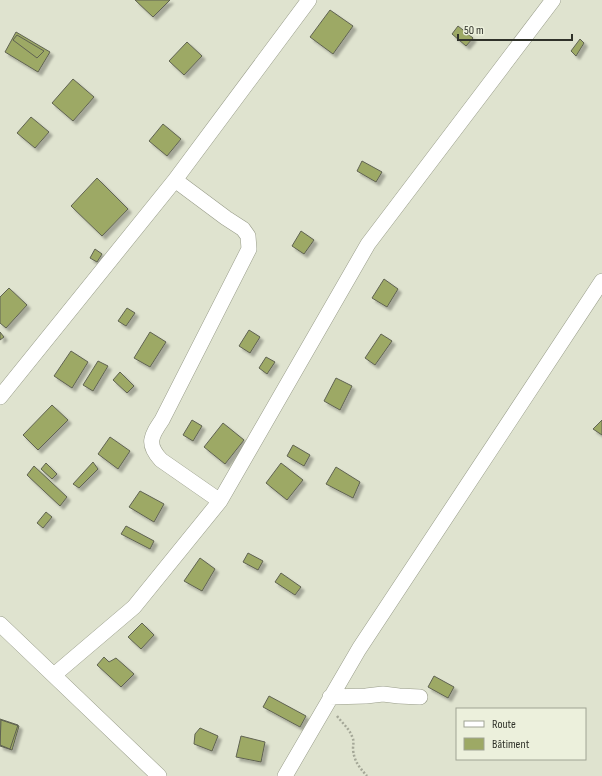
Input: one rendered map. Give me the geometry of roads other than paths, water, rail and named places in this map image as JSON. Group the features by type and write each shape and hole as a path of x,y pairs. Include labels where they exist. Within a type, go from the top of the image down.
{"street":[{"path":"0,397 175,180 309,0"},
{"path":"54,675 134,607 220,501 368,244 553,0"},
{"path":"175,180 243,229 248,236 249,249 162,420 154,432 150,444 153,452 161,460 220,501"},
{"path":"285,776 359,649 602,281"},
{"path":"0,624 159,776"},
{"path":"328,703 383,694 420,697"}]}
